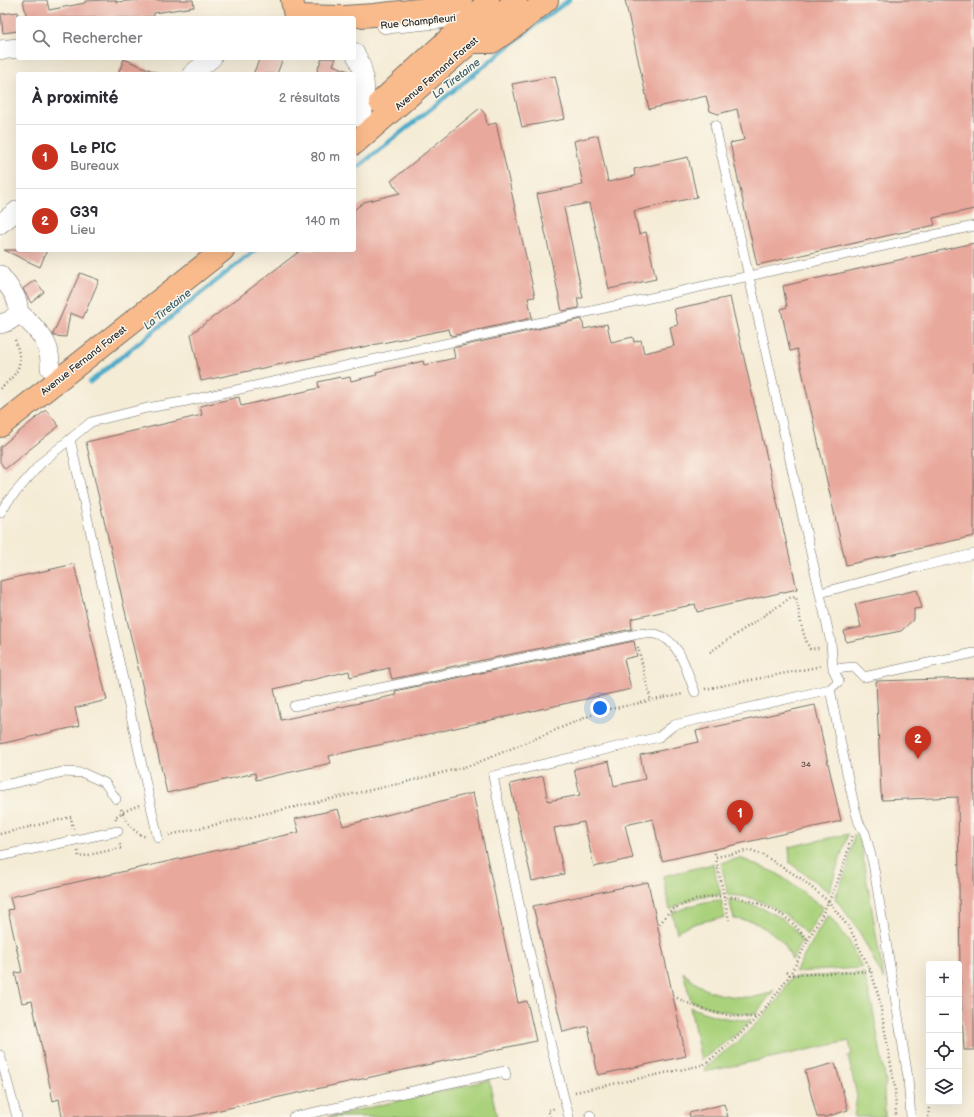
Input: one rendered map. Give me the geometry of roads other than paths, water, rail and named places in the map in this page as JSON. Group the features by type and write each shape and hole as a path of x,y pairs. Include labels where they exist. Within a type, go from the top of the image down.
{"main road":[{"path":"356,16 416,11 450,5 461,0"},
{"name":"Avenue Fernand Forest","path":"356,142 471,42 516,0"},
{"path":"471,42 492,42 518,24 547,0"},
{"name":"Avenue Fernand Forest","path":"358,122 484,5"},
{"path":"293,11 317,16"},
{"name":"Avenue Fernand Forest","path":"0,407 197,252"},
{"name":"Avenue Fernand Forest","path":"0,426 220,252"}],"street":[{"name":"Rue Champfleuri","path":"356,27 458,17 484,5 516,0"},
{"path":"0,50 16,48"},
{"path":"356,55 364,77 365,90 358,122"},
{"path":"194,72 210,60"},
{"path":"0,224 16,212"},
{"path":"0,276 19,306 9,319"},
{"path":"9,319 28,320 47,345 50,368"}],"lane":[{"path":"569,1117 548,1039 493,776 659,737 674,725 830,690 839,681 833,666 832,647 715,125"},
{"path":"0,513 8,501 42,462 91,422 147,408 974,226"},
{"path":"70,439 158,838"},
{"path":"820,593 974,554"},
{"path":"294,706 643,633 657,634 669,640 678,649 695,692"},
{"path":"833,666 854,667 864,677 974,653"},
{"path":"830,690 855,809 859,823 866,833 873,863 908,1078 911,1117"},
{"path":"0,786 63,772 83,773 105,783 116,799"},
{"path":"0,856 118,831"},
{"path":"0,1055 17,1117"},
{"path":"293,1117 505,1071 506,1076"}],"waterway":[{"name":"La Tiretaine","path":"356,168 569,0"},
{"name":"La Tiretaine","path":"90,382 252,252"}],"place":[{"name":"G39","path":"918,759"},
{"name":"Le PIC","path":"740,833"}]}
